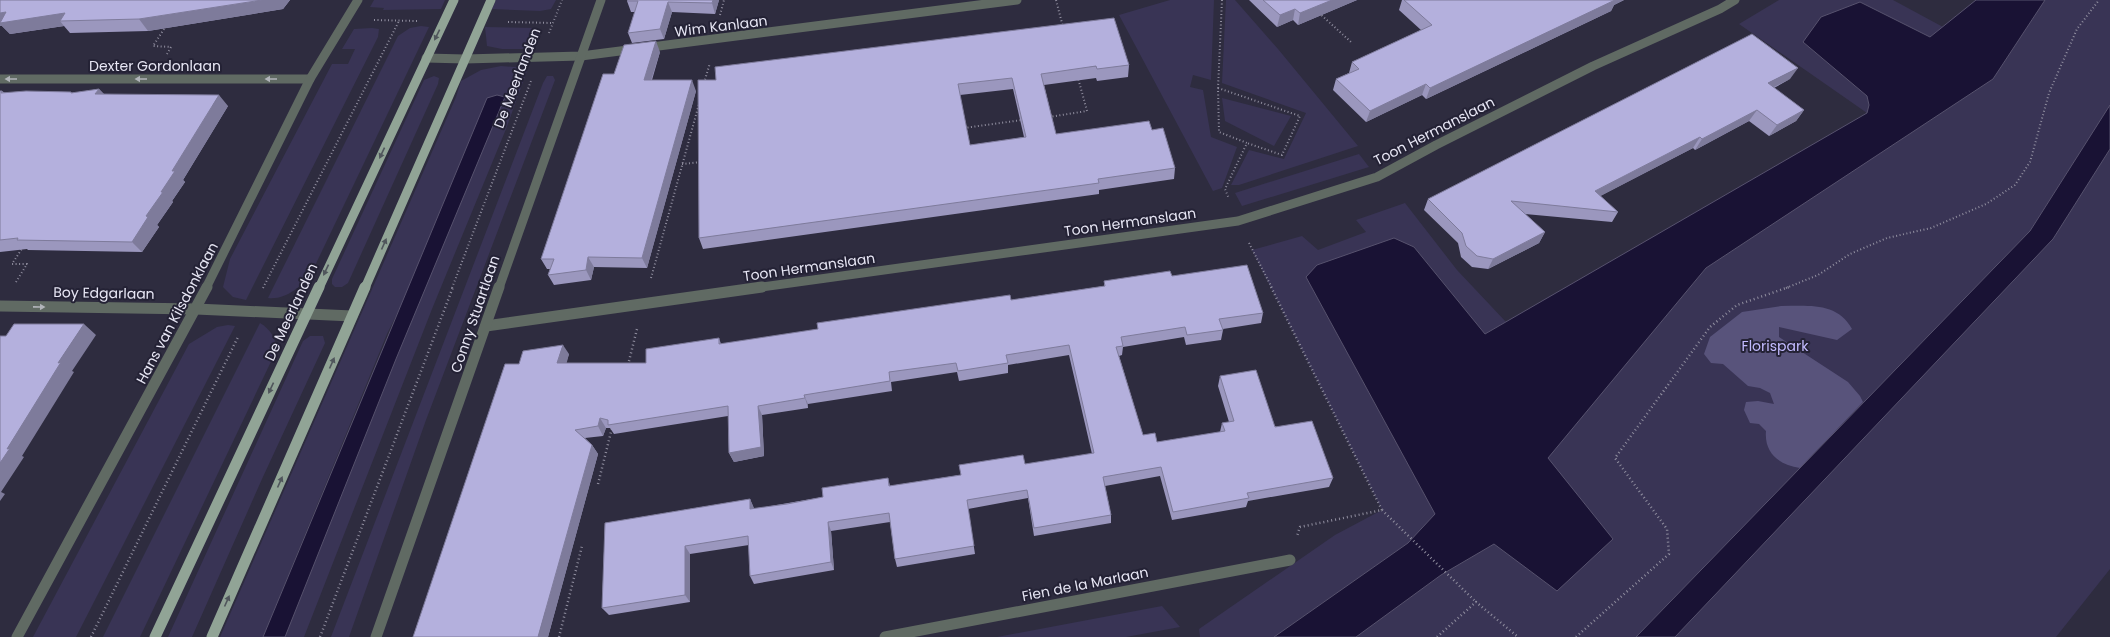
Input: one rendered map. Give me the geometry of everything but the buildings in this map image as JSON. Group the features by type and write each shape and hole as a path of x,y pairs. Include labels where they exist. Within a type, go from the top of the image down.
{"main road":[{"name":"De Meerlanden","path":"155,637 454,0"},
{"path":"212,637 491,0"}],"street":[{"name":"Hans van Kilsdonklaan","path":"17,637 196,309 310,79 358,0"},
{"name":"Conny Stuartlaan","path":"376,637 602,0"},
{"name":"Wim Kanlaan","path":"426,58 465,59 581,56 716,40 1017,0"},
{"name":"Toon Hermanslaan","path":"486,326 1238,221 1377,177 1436,145 1593,66 1720,9 1735,0"},
{"name":"Dexter Gordonlaan","path":"0,79 310,79"},
{"name":"Boy Edgarlaan","path":"0,306 196,309 352,316"},
{"name":"Fien de la Marlaan","path":"885,637 1290,560"}],"path":[{"name":"De Meerlanden","path":"320,637 562,0"},
{"path":"1056,0 1064,30"},
{"path":"1218,88 1300,116 1282,155 1219,132 1218,88 1222,0"},
{"path":"1576,637 1669,554 1666,528 1615,458 1710,327 1737,305 1778,292 1818,275 1850,254 1887,238 1931,228 1986,204 2015,186 2030,162 2049,93 2077,29 2099,0"},
{"path":"1317,10 1350,42"},
{"path":"153,79 171,47 153,46 170,20"},
{"path":"704,84 716,40"},
{"path":"1041,118 1087,111 1077,74"},
{"path":"627,371 700,98"},
{"path":"956,129 1026,120"},
{"path":"1248,142 1224,190 1382,510 1476,602 1518,637"},
{"path":"682,164 705,162"},
{"path":"0,306 27,264 12,264 25,244"},
{"path":"598,484 613,424"},
{"path":"1290,560 1300,527 1382,510"},
{"path":"559,637 582,546"},
{"path":"1437,637 1476,602"}],"green space":[{"path":"374,0 445,0 441,9 383,10 384,8 370,7"},
{"path":"496,0 556,0 551,9 540,11 492,9"},
{"path":"1170,0 1214,0 1211,80 1193,75 1190,87 1203,90 1211,137 1237,147 1222,188 1213,191 1119,15"},
{"path":"1226,0 1235,0 1278,49 1358,146 1239,185 1231,185 1249,150 1284,159 1306,113 1222,83"},
{"path":"1779,0 1893,0 1943,27 1930,37 1860,2 1803,42 1867,96 1869,105 1867,113 1739,24"},
{"name":"Florispark","path":"2045,0 2110,0 2110,146 2091,135 2030,231 1636,637 1356,637 1441,575 1494,544 1557,590 1613,539 1547,458 1706,268 1993,79"},
{"path":"421,26 429,27 311,274 302,284 287,295 268,298 398,36 410,28"},
{"path":"485,27 536,28 541,32 533,49 502,49 487,46"},
{"path":"354,29 379,29 378,37 246,300 233,297 223,287 230,259 332,64 348,64 355,49 342,49"},
{"path":"501,66 528,68 506,129 432,309 304,637 285,637 396,359 504,97 387,334 263,637 220,637 456,97 461,81 481,70"},
{"path":"434,76 439,78 438,84 348,283 342,287 335,287 332,284 332,279 424,80"},
{"path":"547,76 553,76 555,80 426,420 349,637 331,637 543,83"},
{"path":"1222,98 1291,116 1274,146 1225,121"},
{"path":"2110,149 2110,569 2056,637 1675,637 2053,239"},
{"path":"1359,154 1369,167 1242,206 1235,193"},
{"path":"1405,203 1457,270 1506,322 1485,334 1414,247 1306,277 1435,514 1408,543 1274,637 1200,637 1199,629 1335,535 1382,510 1252,250 1302,236 1318,250 1366,232 1356,220"},
{"path":"1781,306 1821,307 1839,314 1846,320 1852,329 1837,340 1779,327 1779,337 1848,382 1863,402 1800,468 1786,464 1774,457 1768,446 1766,431 1759,424 1750,423 1744,410 1746,402 1758,401 1774,404 1770,393 1760,388 1748,386 1723,364 1711,363 1704,354 1710,337 1742,312"},
{"path":"260,323 272,334 277,349 140,637 103,637"},
{"path":"228,325 235,326 76,637 33,637 189,344 217,327"},
{"path":"310,336 323,336 325,343 262,479 192,637 168,637 303,341"},
{"path":"1162,606 1180,627 1126,637 997,637"}],"shaded area":[{"path":"1976,0 2045,0 1993,79 1706,268 1548,458 1613,539 1557,591 1494,544 1441,575 1356,637 1274,637 1408,543 1435,514 1306,277 1317,265 1394,238 1414,247 1485,334 1867,113 1869,105 1867,96 1803,42 1821,17 1860,2 1930,37"},
{"path":"497,95 505,97 396,359 285,637 263,637 487,98"},
{"path":"2110,105 2110,149 2053,239 1675,637 1636,637 2030,231"}]}
